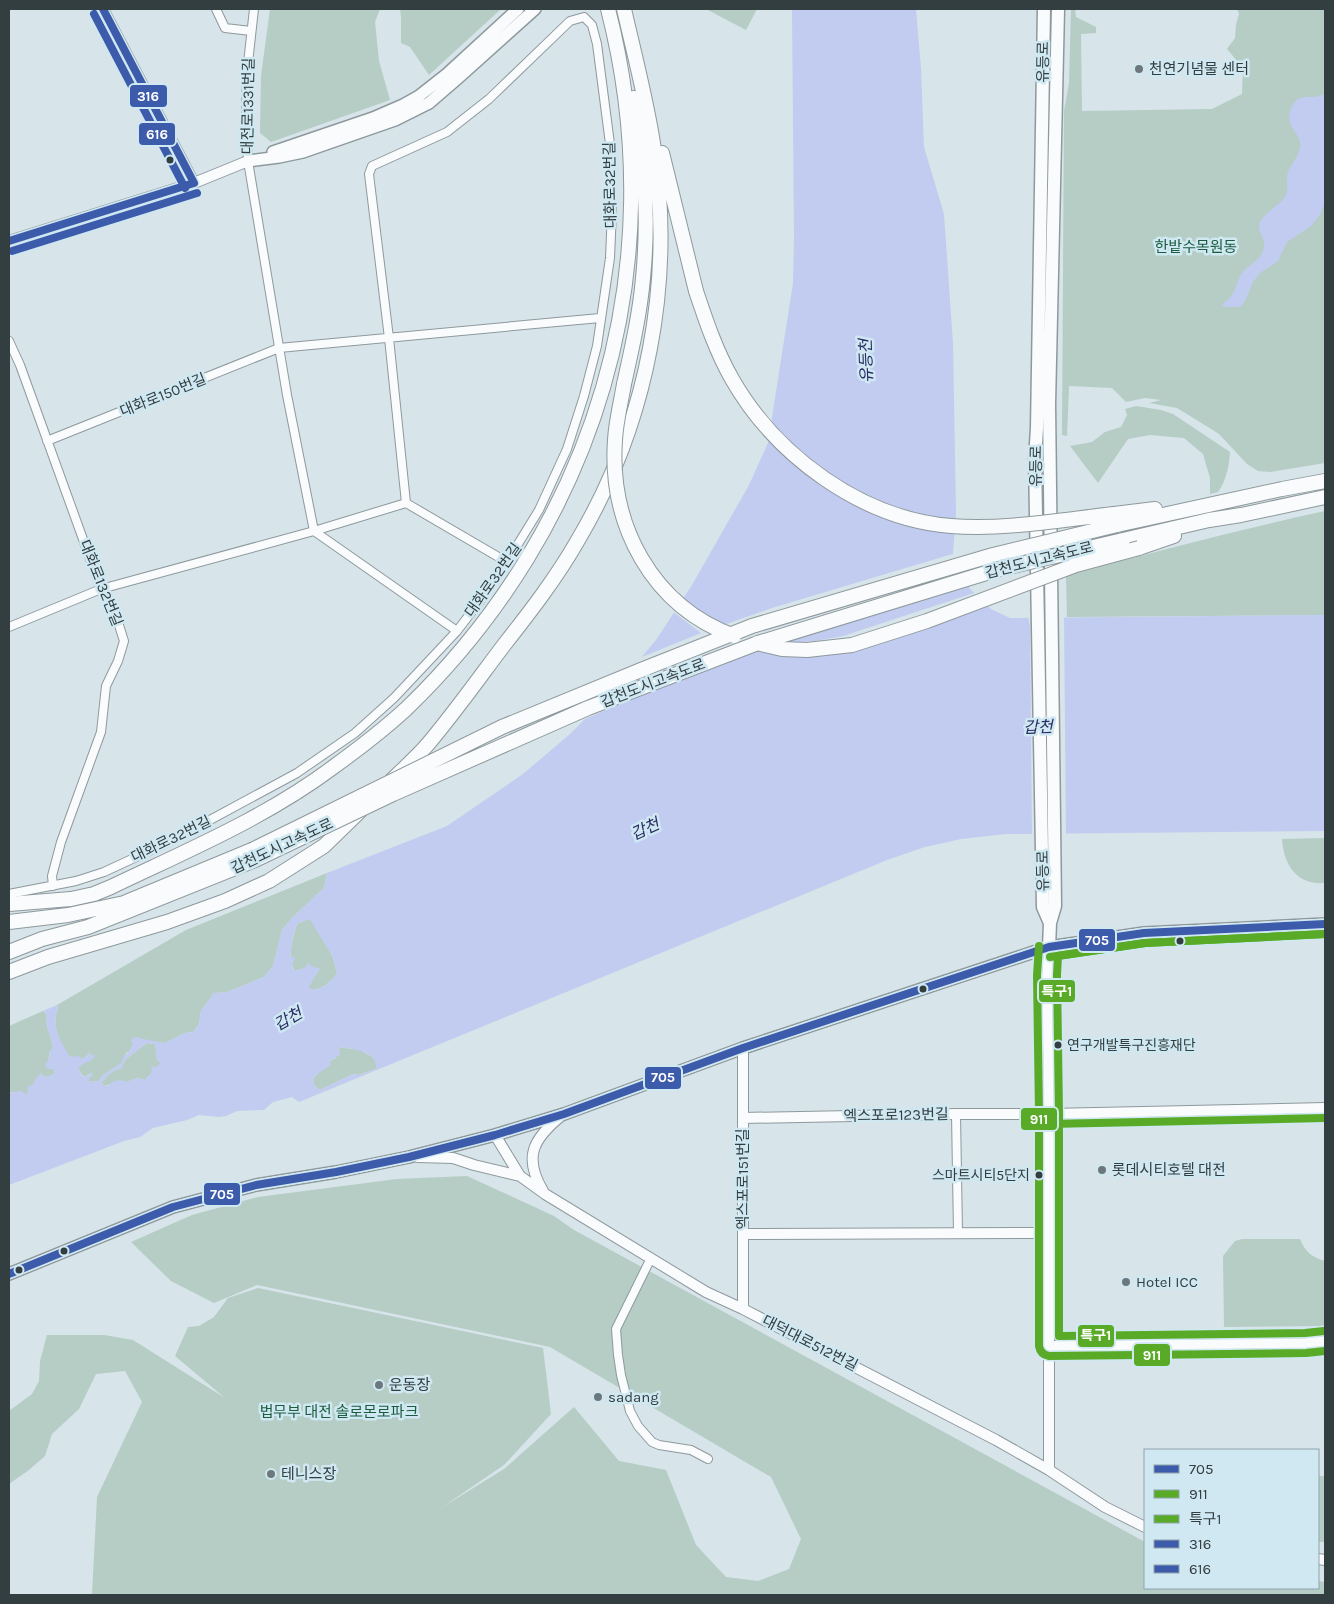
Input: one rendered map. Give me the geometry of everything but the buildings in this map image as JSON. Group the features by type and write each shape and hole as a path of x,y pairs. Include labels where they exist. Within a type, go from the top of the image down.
{"highway":[{"path":"9,904 71,899 94,894 230,829 285,800 330,770 403,711 460,651 504,595 544,531 575,466 600,400 616,338 628,263 631,176 623,85 608,9"},
{"path":"9,972 48,957 167,922 225,901 269,881 324,846 427,745 524,620 578,541 600,501 626,440 647,365 655,315 660,243 656,171 644,93 624,9"},
{"path":"612,26 623,51 632,92 643,151 646,188 643,277 639,313 624,384 615,440 618,500 630,537 644,564 669,595 686,610 721,631 751,642 782,649 824,649 876,638 927,621 1076,565 1139,548 1241,515"},
{"path":"644,93 653,114 696,291 714,341 732,378 756,414 799,459 850,493 889,512 949,526 1003,526 1116,520"},
{"name":"갑천도시고속도로","path":"9,922 68,915 124,903 254,855 502,727 752,626 1116,520 1237,499 1325,481"},
{"name":"갑천도시고속도로","path":"9,952 42,939 88,927 588,708 758,643 996,570 1209,520 1325,497"}],"main road":[{"path":"248,161 374,118 419,96 447,74 518,9"},
{"path":"248,161 303,152 387,123 429,103 535,9"},
{"name":"유등로","path":"1044,9 1036,458 1043,907 1050,923"},
{"name":"유등로","path":"1049,947 1050,923 1055,906 1050,435 1058,9"},
{"path":"9,1274 173,1207 256,1185 336,1172 410,1157 495,1135 564,1114 743,1048 1049,947 1144,933 1325,924"}],"street":[{"path":"103,9 194,183"},
{"path":"216,9 225,28 251,31"},
{"name":"대전로1331번길","path":"9,241 194,183 248,161 247,72 254,9"},
{"name":"대화로32번길","path":"9,894 76,881 104,872 173,840 296,773 355,733 394,698 457,631 508,562 539,510 567,449 584,396 597,346 610,258 612,211 610,144 597,44 592,25 584,17 570,21 489,99 447,132 372,166 369,174 389,338"},
{"path":"248,161 287,395 314,531 457,631"},
{"name":"대화로150번길","path":"47,441 279,348 600,318"},
{"path":"389,338 406,503"},
{"name":"대화로132번길","path":"9,341 20,366 101,589 117,619 124,641 118,661 106,686 101,732 61,842 52,876 53,886"},
{"path":"9,627 101,589 314,531 406,503 508,562"},
{"path":"1049,947 1047,975 1049,1470"},
{"name":"엑스포로151번길","path":"743,1048 743,1309"},
{"name":"엑스포로123번길","path":"743,1118 1325,1108"},
{"path":"545,1194 533,1170 532,1156 546,1128 564,1114"},
{"path":"956,1114 958,1233"},
{"name":"대덕대로512번길","path":"495,1135 520,1176 545,1194 706,1292 882,1380 1049,1470 1105,1507 1144,1526"},
{"path":"410,1157 453,1158 520,1176"},
{"path":"743,1234 1049,1233"},
{"path":"652,1258 616,1329 620,1368 630,1411 638,1426 652,1442 659,1445 691,1450 708,1460"},
{"path":"1049,1346 1306,1344 1325,1341"},
{"path":"1306,1344 1325,1347"}],"green space":[{"path":"270,9 380,9 375,22 379,61 390,100 271,142 260,133 261,76"},
{"path":"400,9 501,9 429,75 410,47 401,43"},
{"path":"706,9 757,9 746,30"},
{"name":"한밭수목원동","path":"1071,9 1075,9 1076,17 1096,27 1096,33 1081,34 1082,111 1212,109 1242,94 1243,68 1227,49 1235,38 1239,14 1237,9 1325,9 1325,463 1270,472 1258,471 1247,464 1219,434 1177,408 1149,403 1161,400 1145,398 1126,402 1112,388 1069,386 1067,436 1062,435 1064,111 1069,83"},
{"path":"1136,406 1173,414 1230,452 1227,474 1218,492 1210,494 1210,478 1203,454 1184,438 1150,435 1128,439 1098,483 1070,446 1092,442 1105,432 1121,427 1127,415 1125,409"},
{"path":"1325,511 1325,615 1067,617 1066,576 1131,558"},
{"path":"1325,838 1325,883 1306,881 1299,877 1289,865 1285,857 1282,839"},
{"path":"327,873 324,888 282,930 273,966 264,977 227,992 214,993 201,1011 199,1024 193,1032 185,1033 165,1043 141,1040 137,1037 129,1052 126,1053 122,1063 103,1075 99,1081 88,1081 92,1073 84,1077 78,1069 79,1066 94,1055 92,1056 89,1053 80,1059 68,1055 57,1033 55,1021 57,1005 186,930"},
{"path":"311,920 333,957 337,974 326,985 312,990 308,987 320,968 305,968 295,971 291,960 291,948 297,924"},
{"path":"43,1011 47,1015 47,1024 53,1049 50,1050 47,1068 54,1069 55,1073 44,1077 41,1073 27,1094 9,1093 9,1026"},
{"path":"147,1043 155,1044 157,1060 161,1063 145,1080 137,1078 127,1082 103,1086 102,1082 108,1075 121,1068 126,1059"},
{"path":"338,1047 360,1050 374,1058 377,1066 376,1069 358,1075 353,1074 320,1090 314,1085 313,1079 330,1065 330,1061 336,1058"},
{"name":"법무부 대전 솔로몬로파크","path":"467,1176 554,1216 574,1230 1144,1541 1144,1589 1319,1589 1319,1581 1325,1582 1325,1595 92,1595 97,1497 142,1402 125,1371 96,1374 79,1409 52,1434 45,1456 9,1484 9,1411 32,1394 39,1381 40,1361 47,1335 104,1335 133,1340 225,1398 175,1356 188,1327 199,1326 214,1317 228,1298 258,1288 543,1348 551,1414 504,1465 441,1508 504,1469 574,1407 619,1461 666,1470 696,1545 726,1577 758,1581 789,1569 801,1539 771,1477 550,1347 257,1285 214,1303 171,1281 131,1242 192,1215 258,1197 397,1179"},
{"path":"1242,1239 1300,1239 1310,1253 1316,1258 1325,1261 1325,1326 1224,1327 1223,1256 1235,1241"},
{"path":"1319,1476 1325,1476 1325,1542 1319,1542"}],"water":[{"path":"792,9 916,9 921,69 924,147 944,214 953,343 956,512 953,553 970,589 991,609 1010,618 1325,615 1325,831 1006,834 961,839 925,847 887,860 299,1102 292,1097 273,1102 264,1110 237,1111 219,1117 199,1115 187,1120 153,1128 140,1137 124,1141 9,1185 9,1093 20,1091 27,1094 28,1086 34,1084 35,1079 41,1073 44,1077 55,1073 53,1069 47,1068 45,1065 49,1059 50,1050 53,1049 47,1024 47,1015 43,1011 57,1005 56,1028 70,1057 79,1056 81,1059 87,1057 89,1052 92,1056 95,1055 95,1057 78,1069 83,1077 90,1075 92,1072 93,1074 89,1082 99,1081 103,1075 122,1063 123,1057 129,1052 133,1044 131,1041 133,1037 165,1043 185,1033 193,1032 199,1024 201,1011 214,993 227,992 264,977 273,966 282,930 324,888 327,873 447,826 523,774 570,734 613,691 656,640 692,585 749,485 768,443 793,283","holes":["310,920 333,957 337,974 326,985 312,990 309,987 320,968 313,967 308,963 305,968 295,971 292,967 295,957 290,957 297,924","147,1043 155,1044 157,1060 160,1063 158,1066 151,1067 152,1072 145,1080 137,1078 127,1082 112,1082 108,1086 103,1086 102,1082 108,1075 121,1069 126,1059","339,1047 369,1054 376,1063 376,1069 358,1075 353,1074 320,1090 314,1085 313,1079 331,1065 330,1061 340,1055"]},
{"path":"1325,93 1325,201 1321,213 1311,226 1287,242 1278,261 1260,273 1240,307 1225,307 1222,304 1233,294 1239,277 1258,259 1264,248 1264,241 1259,229 1260,222 1284,198 1287,192 1288,172 1300,148 1298,137 1290,123 1290,111 1297,100"}],"pier":[{"path":"956,553 970,585 781,642 815,641 843,636 977,592 986,601 851,645 760,650 692,674 580,721 611,690 637,659 701,633 672,611 680,600 718,627 775,607"},
{"path":"1028,615 1064,615 1066,836 1032,836 1030,628"}],"transit line":[{"name":"316","path":"103,9 194,183"},
{"name":"616","path":"94,14 185,188"},
{"name":"316","path":"9,241 194,183"},
{"name":"616","path":"12,251 197,193"},
{"name":"705","path":"9,1274 173,1207 256,1185 336,1172 409,1157 495,1135 564,1114 743,1048 1049,947 1144,933 1325,924"},
{"name":"911","path":"1050,957 1145,943 1325,934"},
{"name":"특구1","path":"1324,1331 1305,1333 1059,1336 1057,975 1058,956 1145,943 1325,934"},
{"name":"911","path":"1039,946 1037,975 1039,1346 1041,1352 1049,1356 1306,1353 1325,1351"},
{"name":"911","path":"1049,1124 1325,1118"}],"place":[{"name":"천연기념물 센터","path":"1139,69"},
{"name":"연구개발특구진흥재단","path":"1058,1045"},
{"name":"롯데시티호텔 대전","path":"1102,1170"},
{"name":"스마트시티5단지","path":"1039,1175"},
{"name":"Hotel ICC","path":"1126,1282"},
{"name":"운동장","path":"379,1385"},
{"name":"sadang","path":"598,1397"},
{"name":"테니스장","path":"271,1474"}],"water label":[{"name":"유등천","path":"866,361"},
{"name":"갑천","path":"1038,727"},
{"name":"갑천","path":"645,829"},
{"name":"갑천","path":"288,1019"}]}
